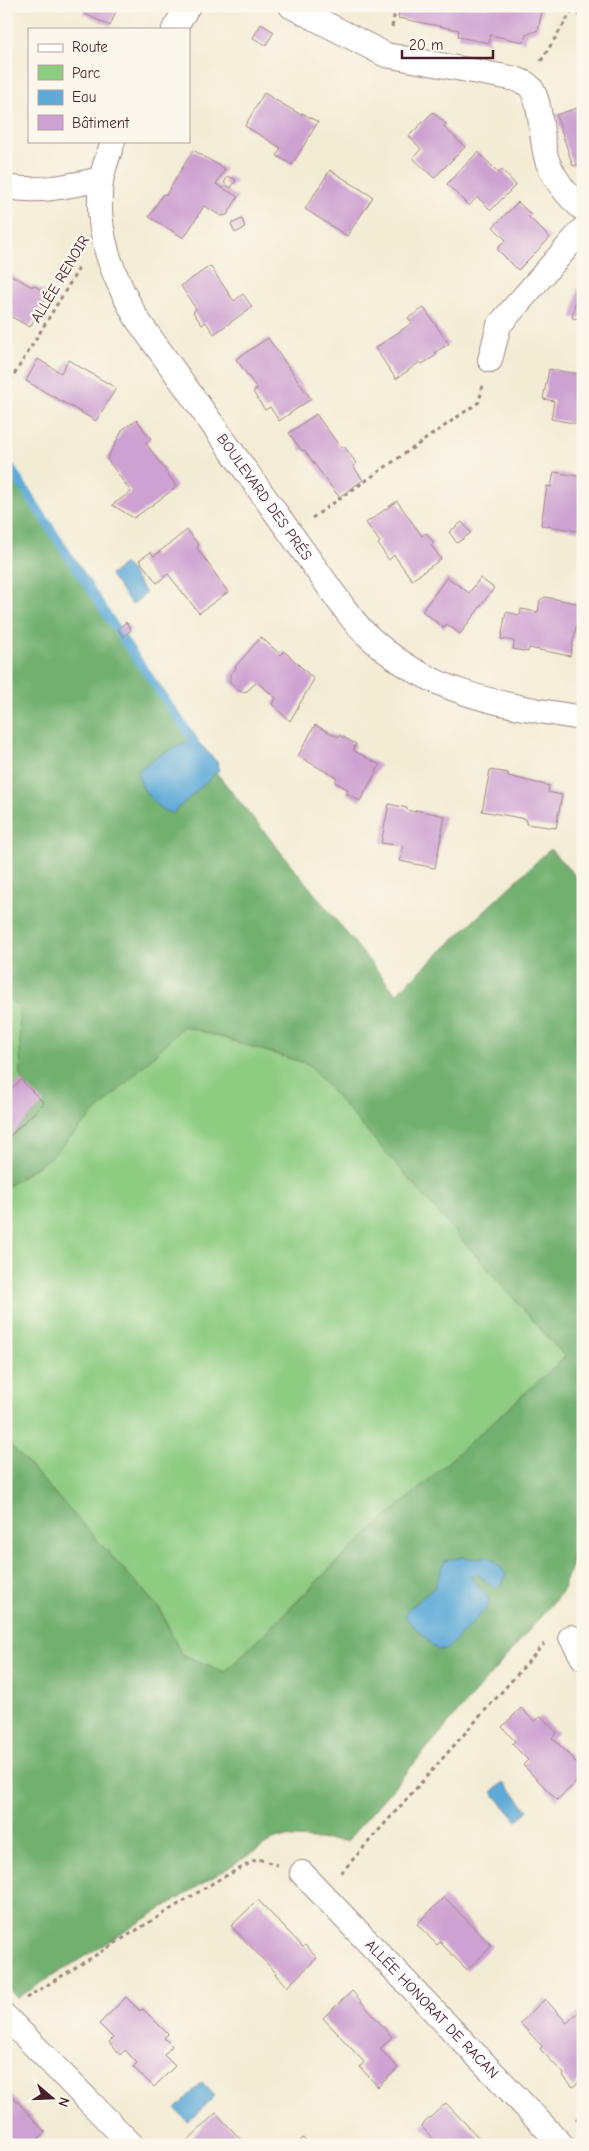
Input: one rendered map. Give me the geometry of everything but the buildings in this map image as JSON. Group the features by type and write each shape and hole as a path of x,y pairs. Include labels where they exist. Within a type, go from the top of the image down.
{"street":[{"path":"175,28 188,6"},
{"path":"291,6 386,55 516,79 528,85 534,94 547,161 560,184 573,201 583,210"},
{"name":"BOULEVARD DES PRÉS","path":"113,142 101,180 101,233 117,282 136,320 344,608 366,634 408,668 436,683 474,697 523,709 583,718"},
{"path":"6,187 25,191 57,189 101,180"},
{"path":"490,360 499,326 583,229"},
{"path":"571,1637 583,1658"},
{"name":"ALLÉE HONORAT DE RACAN","path":"302,1873 562,2145"},
{"path":"14,2008 132,2145"}],"path":[{"path":"528,85 575,6"},
{"name":"ALLÉE RENOIR","path":"6,388 101,233"},
{"path":"292,534 479,402 490,360"},
{"path":"322,1894 545,1642 571,1637"},
{"path":"14,2008 202,1890 258,1858 302,1873"}],"green space":[{"path":"6,466 18,477 201,754 396,994 550,849 583,884 583,1531 562,1592 347,1841 278,1837 17,1998 6,1987 6,1440 160,1609 181,1654 225,1672 337,1562 565,1357 308,1064 184,1026 48,1159 6,1187 6,1142 43,1103 21,1080 19,1008 6,996"},
{"path":"6,996 19,1007 21,1080 44,1103 6,1142"},
{"path":"184,1026 308,1064 566,1358 337,1562 225,1672 181,1654 160,1609 6,1440 6,1187 48,1159"}],"water":[{"path":"125,564 146,593 132,605 110,575"},
{"path":"196,740 217,762 219,770 172,814 154,803 149,797 141,784 138,771 166,752"},
{"path":"486,1556 496,1562 506,1574 503,1584 494,1588 477,1574 471,1576 489,1599 488,1607 446,1650 437,1650 406,1618 407,1610 434,1588 445,1561 462,1557 475,1559"},
{"path":"504,1782 528,1810 517,1821 492,1792"},
{"path":"202,2082 215,2096 188,2122 175,2109"}],"waterway":[{"path":"6,461 122,638 194,741"}]}
